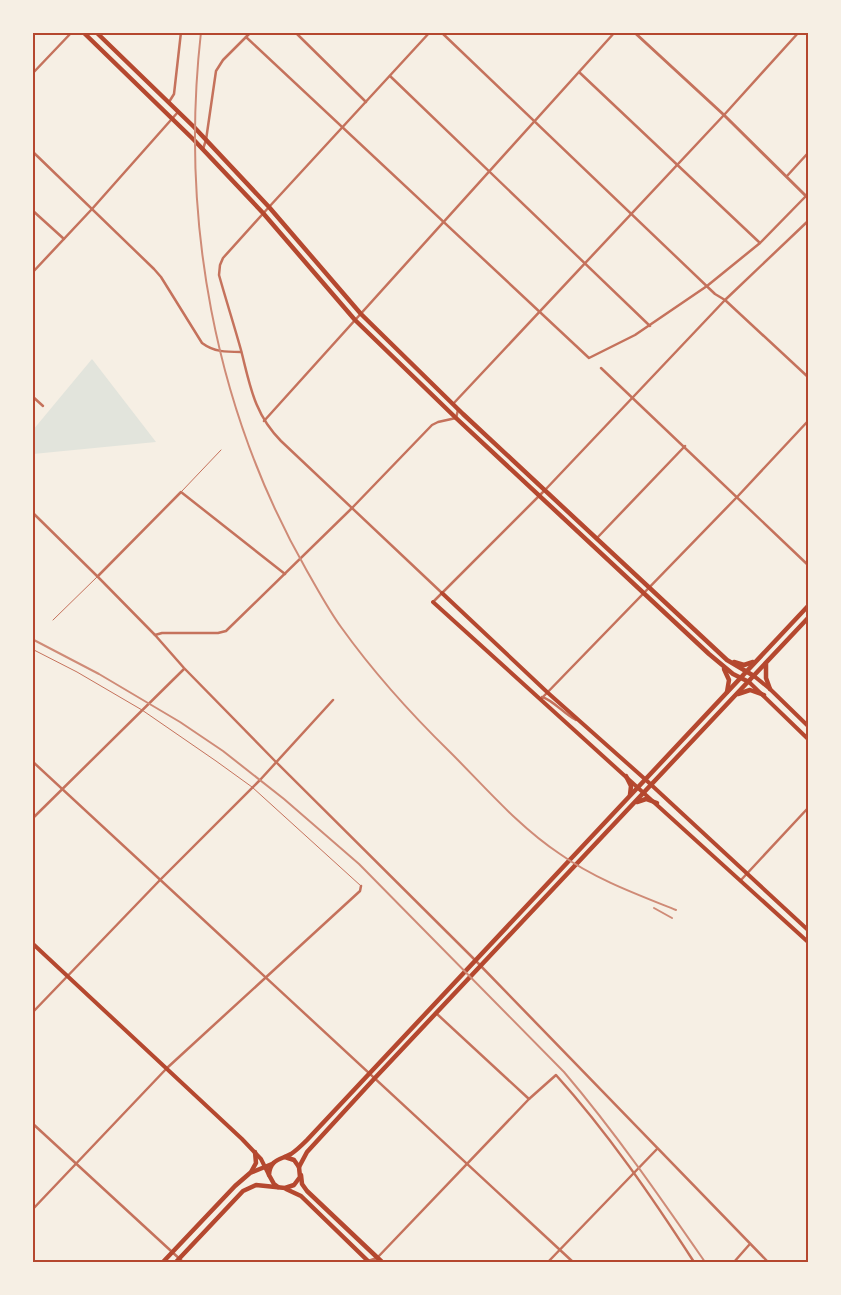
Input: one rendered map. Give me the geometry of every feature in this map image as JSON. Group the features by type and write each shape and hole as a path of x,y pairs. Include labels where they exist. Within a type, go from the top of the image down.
{"main road":[{"path":"83,32 203,149 263,213 355,320 456,418 720,663 740,678 749,682 808,739"},
{"path":"96,32 179,111 269,207 361,314 458,410 728,660 754,676 770,689 808,726"},
{"path":"442,593 547,692 652,785 808,930"},
{"path":"433,602 645,792 808,942"},
{"path":"163,1262 235,1186 250,1173 299,1149 808,606"},
{"path":"285,1188 294,1185 300,1177 300,1170 307,1152 808,618"},
{"path":"728,660 744,665 756,661"},
{"path":"720,663 728,676 727,694"},
{"path":"766,663 766,678 770,689"},
{"path":"733,698 750,690 764,695"},
{"path":"626,776 632,790 627,801"},
{"path":"634,804 646,799 657,803"},
{"path":"32,943 255,1152 274,1184 278,1187"},
{"path":"250,1173 256,1163 255,1152"},
{"path":"285,1157 294,1160 300,1170 302,1184 307,1191 382,1262"},
{"path":"269,1175 273,1163"},
{"path":"179,1261 243,1191 256,1185 285,1188 301,1196 368,1262"}],"street":[{"path":"32,74 72,32"},
{"path":"169,102 174,94 181,32"},
{"path":"203,149 216,72 222,60 251,32"},
{"path":"295,32 366,102"},
{"path":"430,32 223,258 219,275 256,407 264,421 277,436 442,593"},
{"path":"441,32 706,286 725,300 808,377"},
{"path":"264,421 615,32"},
{"path":"246,37 589,358 650,326 706,286 760,243 807,196 724,115 634,32"},
{"path":"453,404 538,311 724,115 799,32"},
{"path":"579,72 760,243"},
{"path":"390,76 650,326"},
{"path":"32,273 179,111"},
{"path":"32,151 154,269 161,277 202,343 207,347 220,351 241,352"},
{"path":"787,176 808,153"},
{"path":"32,210 64,239"},
{"path":"433,602 545,490 725,300 808,221"},
{"path":"601,368 738,496 808,565"},
{"path":"32,396 43,406"},
{"path":"154,635 162,633 218,633 226,631 296,564 432,426 438,422 456,418 458,410"},
{"path":"541,698 738,496 808,421"},
{"path":"597,538 685,446"},
{"path":"98,577 181,492 285,574"},
{"path":"32,512 98,577 276,762 476,961 768,1262"},
{"path":"32,819 184,668"},
{"path":"541,698 548,699 565,714 584,724"},
{"path":"32,1013 334,700"},
{"path":"32,761 266,977 374,1080 573,1262"},
{"path":"741,880 808,808"},
{"path":"32,1210 167,1068 360,891 361,886"},
{"path":"437,1014 529,1099"},
{"path":"368,1262 377,1258 529,1099 556,1075 594,1119 634,1173 694,1262"},
{"path":"32,1123 172,1252 179,1261"},
{"path":"548,1262 657,1149"},
{"path":"734,1262 749,1244"}],"lane":[{"path":"181,492 221,450"},
{"path":"53,620 98,577"},
{"path":"32,649 77,672 142,710 216,760 252,787 360,883 361,886"}],"shaded area":[{"path":"92,359 156,442 33,454 33,430"}],"railway":[{"path":"201,32 196,102 196,172 201,241 211,310 227,378 248,444 275,509 307,571 336,620 392,692 489,793 530,832 587,871 676,910"},
{"path":"32,639 99,674 180,722 223,751 284,799 359,864 564,1072 619,1141 705,1262"},
{"path":"654,908 672,918"}]}
